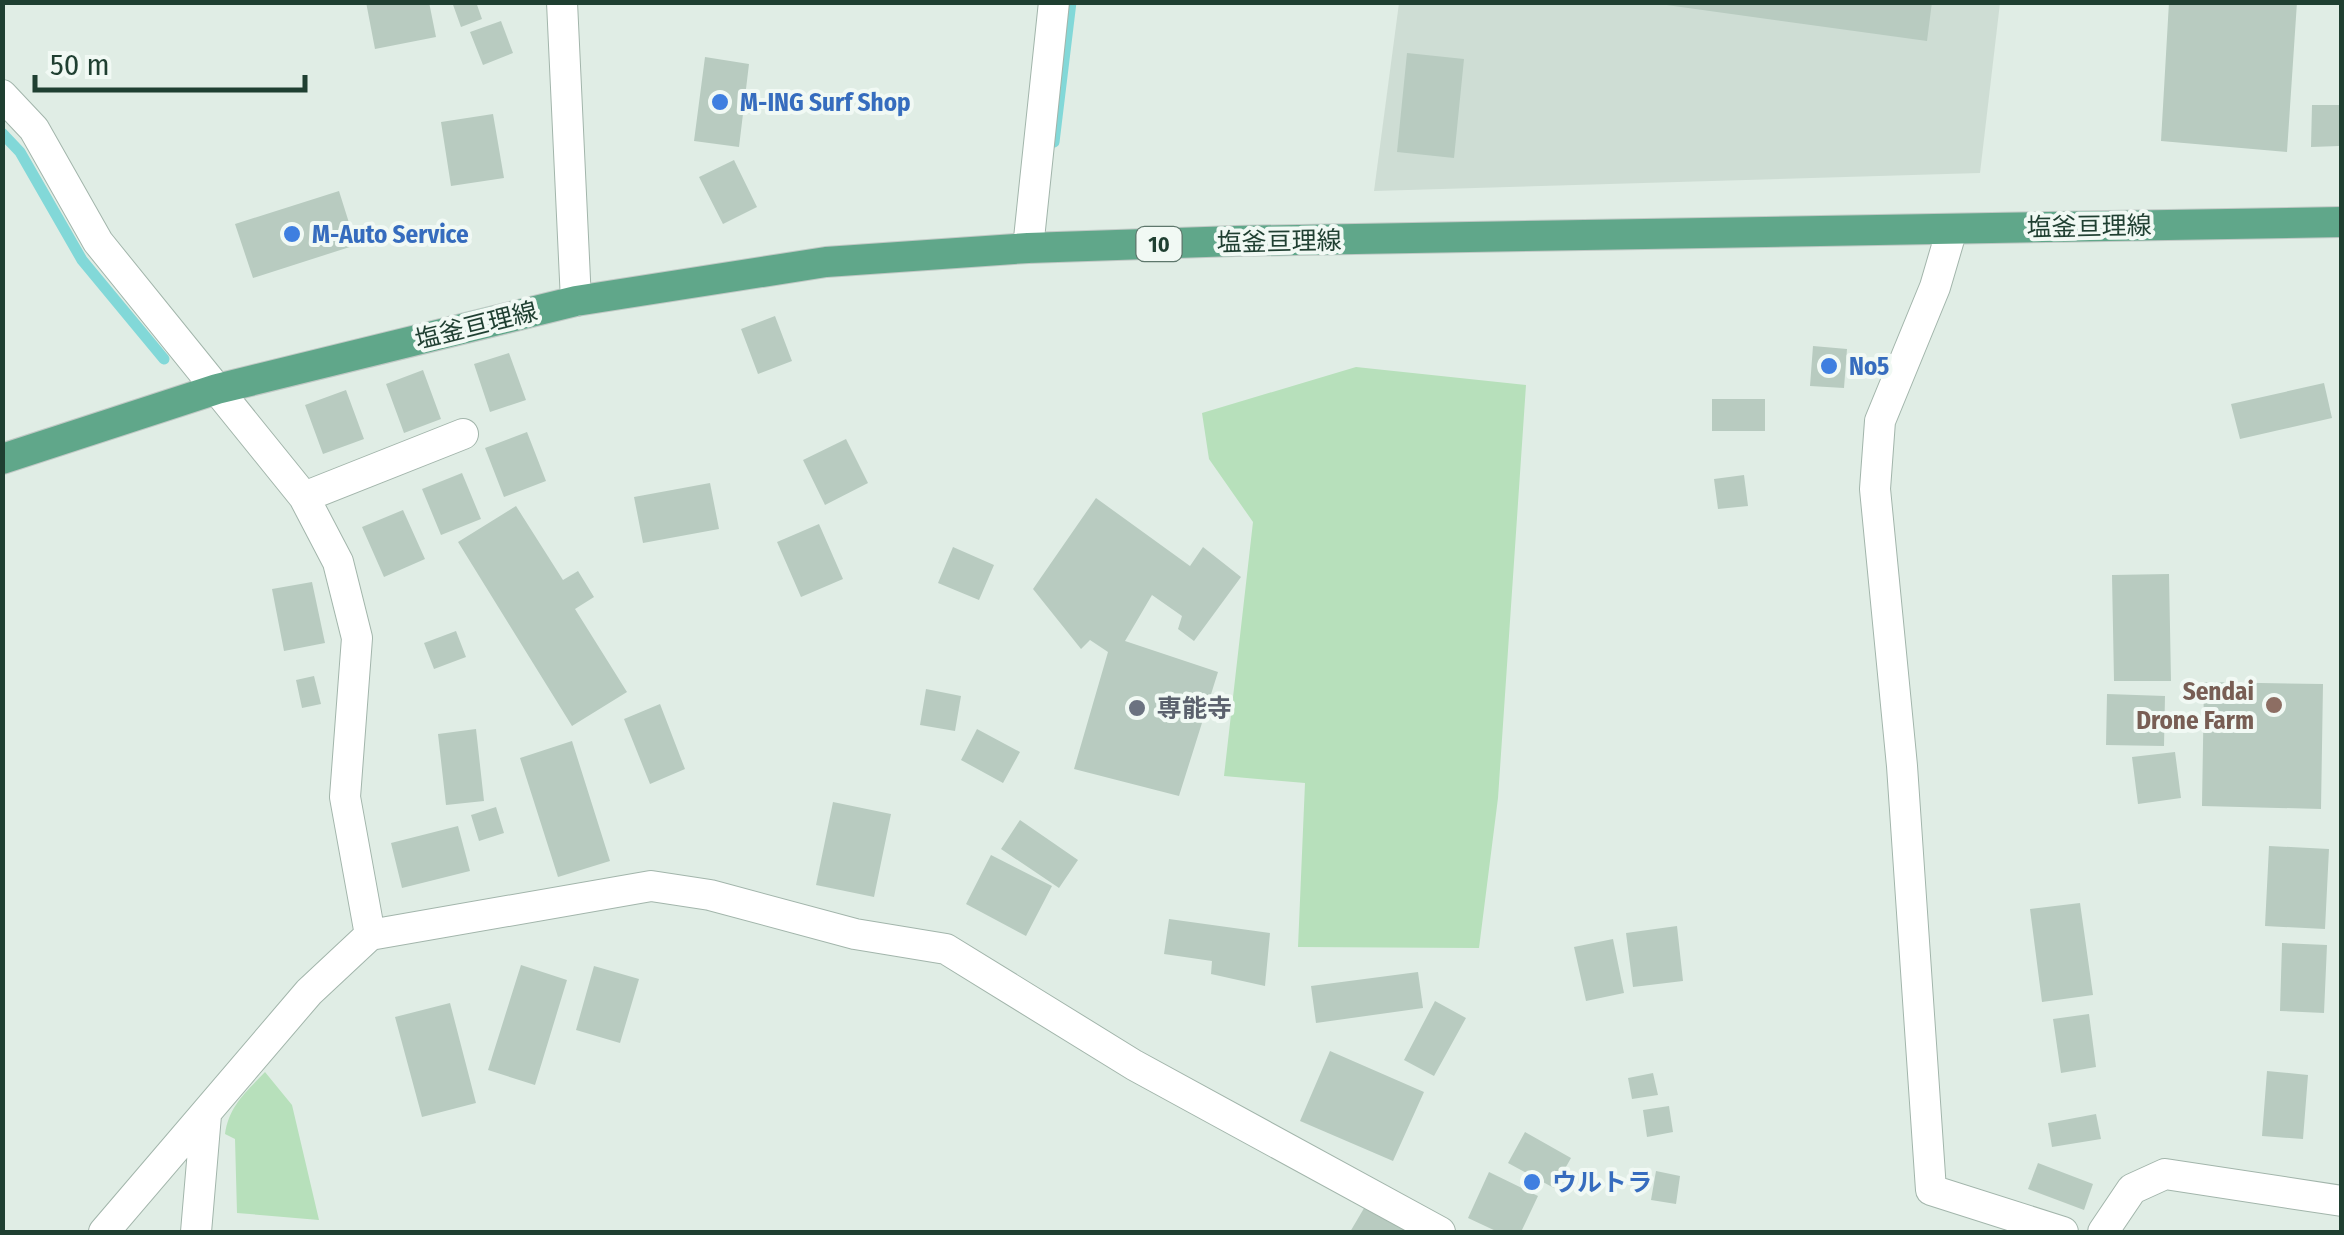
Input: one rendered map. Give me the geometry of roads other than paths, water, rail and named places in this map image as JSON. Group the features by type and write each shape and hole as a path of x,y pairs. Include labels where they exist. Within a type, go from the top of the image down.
{"main road":[{"name":"塩釜亘理線","path":"2,459 216,389 576,301 826,262 1028,248 2342,222"}],"street":[{"path":"562,2 576,301"},
{"path":"1028,248 1054,2"},
{"path":"2,95 34,129 98,242 304,497 338,562 357,638 346,796 370,935"},
{"path":"1952,228 1935,288 1880,421 1875,489 1902,766 1931,1190 2063,1232"},
{"path":"304,497 464,434"},
{"path":"104,1232 310,992 370,935 650,886 710,896 856,934 946,949 1134,1064 1440,1232"},
{"path":"196,1232 206,1114"},
{"path":"2104,1232 2132,1189 2165,1174 2342,1201"}],"waterway":[{"path":"1054,142 1071,2"},
{"path":"2,133 20,152 82,260 164,359"}],"place":[{"name":"M-ING Surf Shop","path":"720,102"},
{"name":"M-Auto Service","path":"292,234"},
{"name":"No5","path":"1829,366"},
{"name":"Sendai Drone Farm","path":"2274,705"},
{"name":"専能寺","path":"1137,708"},
{"name":"ウルトラ","path":"1532,1182"}]}
